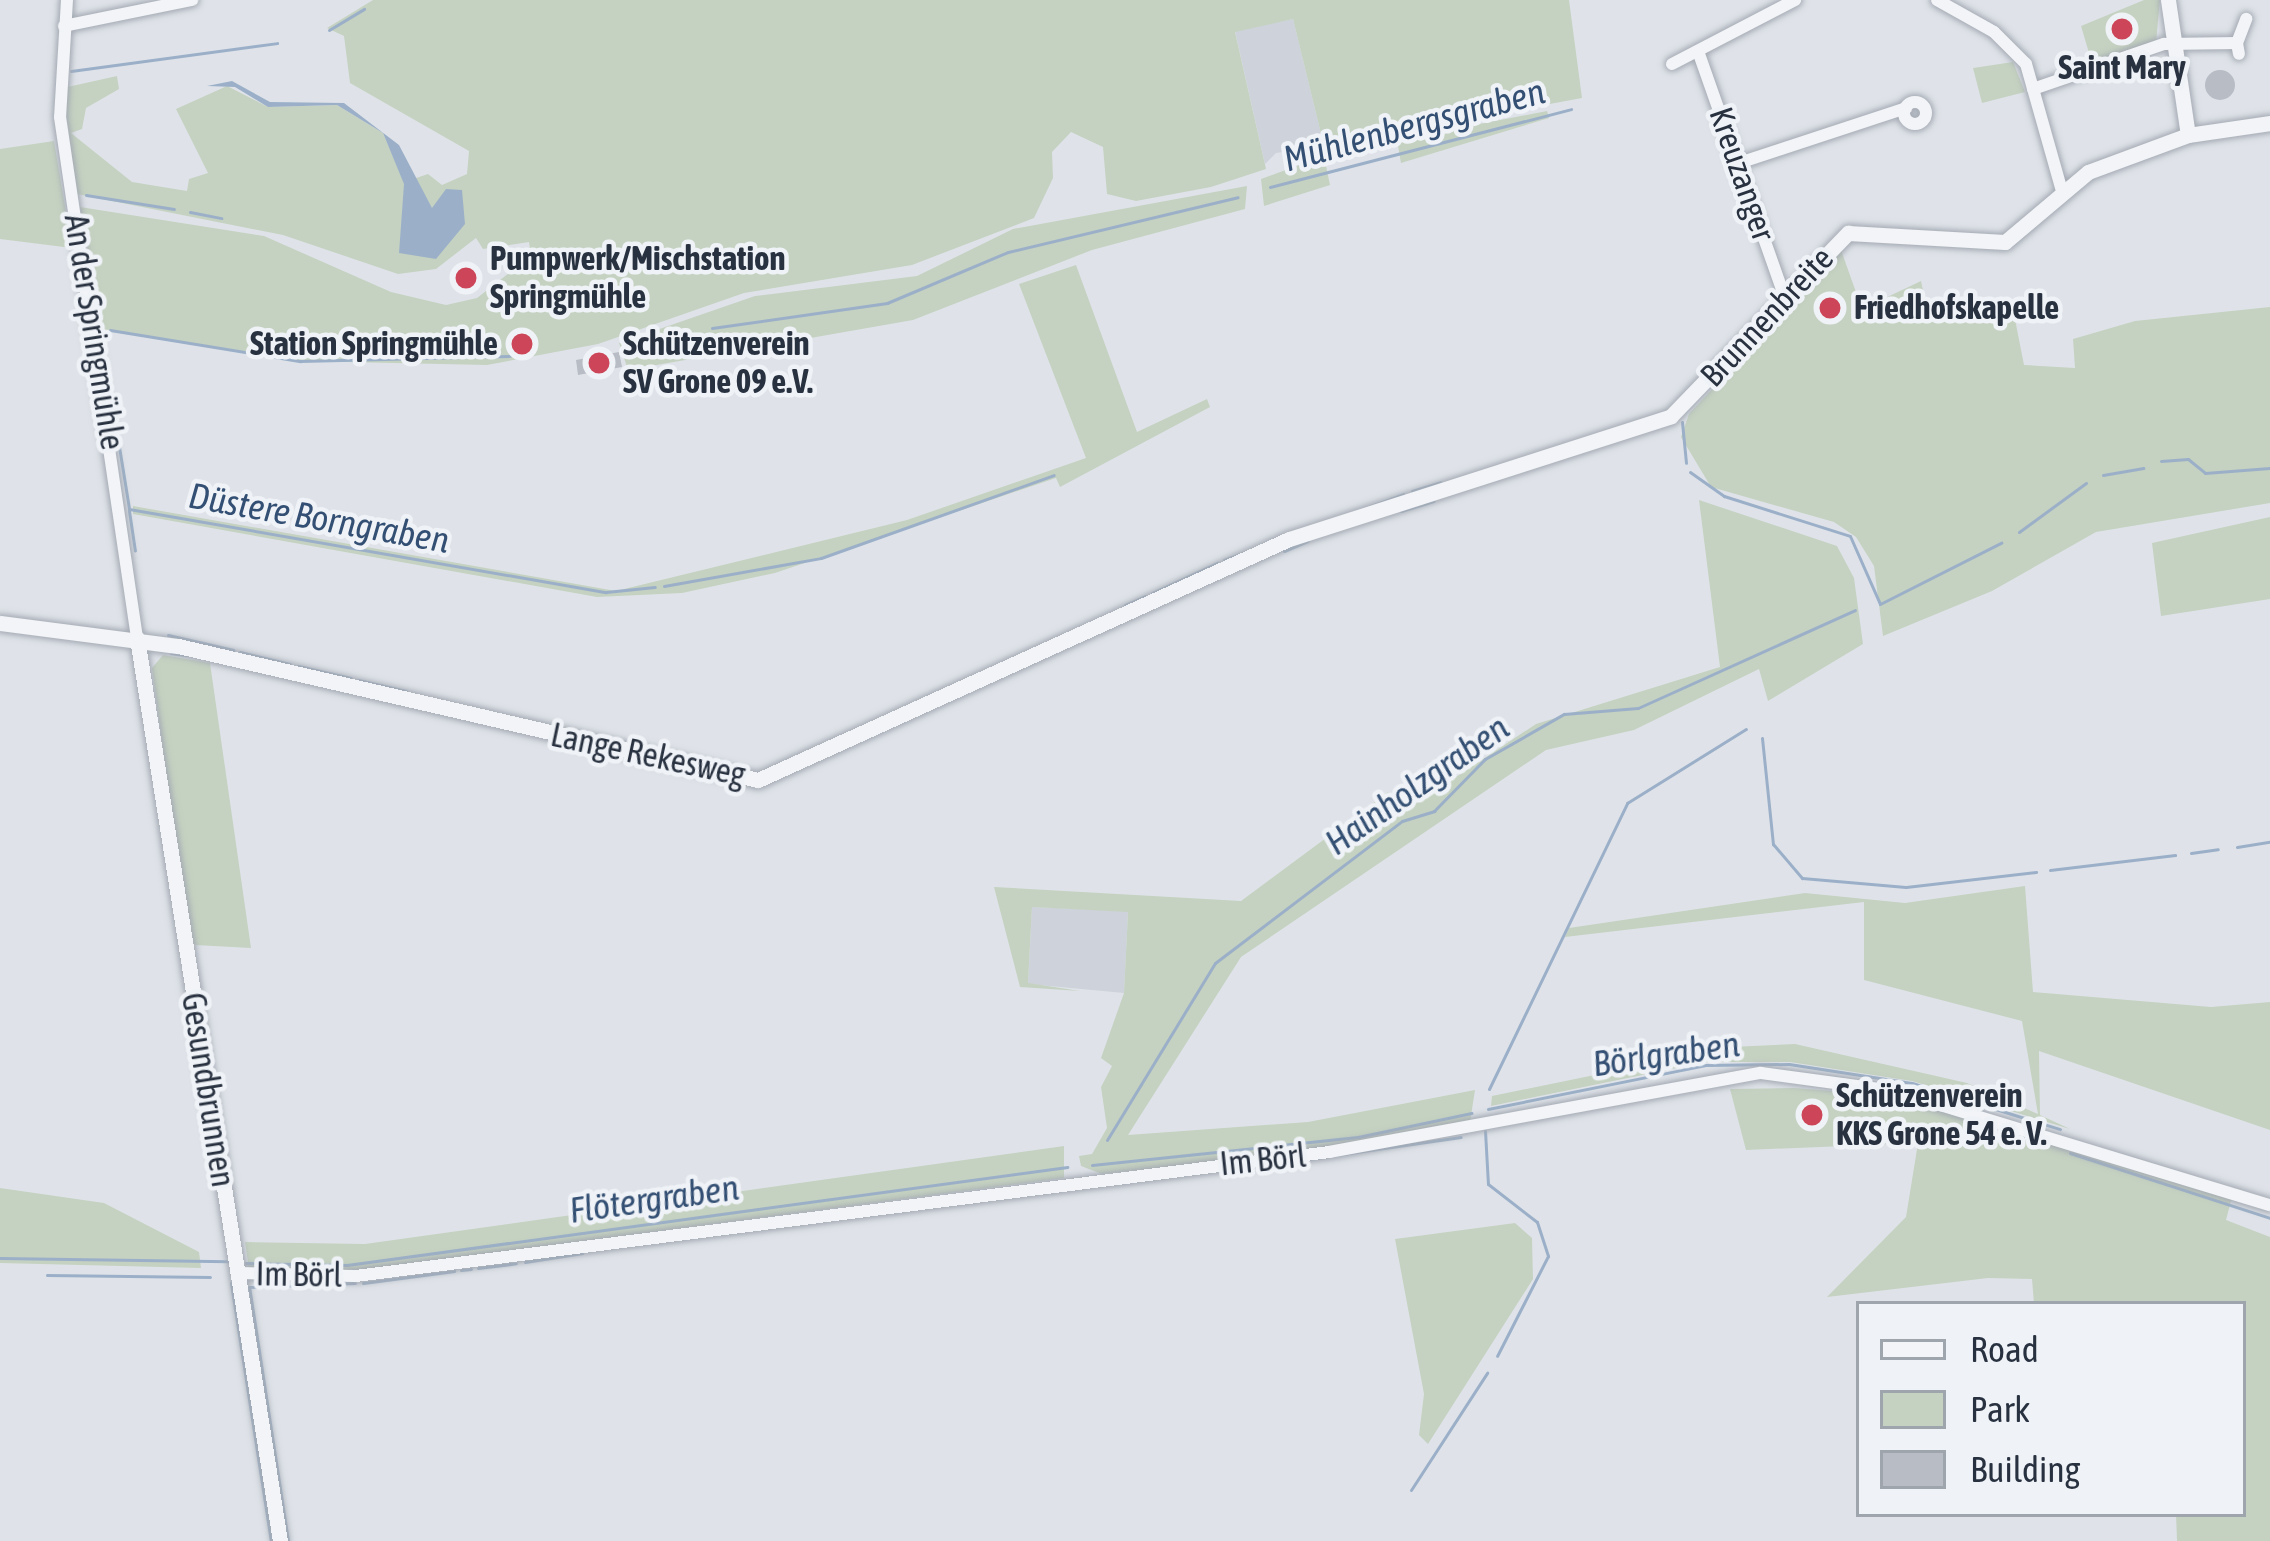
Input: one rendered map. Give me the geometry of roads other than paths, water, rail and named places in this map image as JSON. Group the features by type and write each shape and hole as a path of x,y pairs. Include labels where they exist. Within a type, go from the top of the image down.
{"street":[{"name":"An der Springmühle","path":"67,0 60,117 137,638"},
{"path":"64,26 192,0"},
{"path":"1672,64 1796,0"},
{"path":"1937,0 2005,40 2033,88 2061,188"},
{"path":"2168,0 2188,136"},
{"path":"2033,88 2172,44 2238,49 2246,19"},
{"name":"Kreuzanger","path":"1698,51 1785,298"},
{"path":"1739,164 1906,108"},
{"name":"Brunnenbreite","path":"1324,526 1671,416 1848,233 2005,242 2061,188 2188,136 2270,123"},
{"name":"Lange Rekesweg","path":"0,623 137,638 758,780 1324,526"},
{"name":"Gesundbrunnen","path":"137,638 280,1541"},
{"name":"Im Börl","path":"238,1274 356,1276 1329,1153 1761,1073 1894,1091 2270,1205"}],"water":[{"path":"232,81 270,102 344,103 399,145 432,208 446,189 462,190 465,224 436,259 399,253 404,184 383,133 337,105 268,107 235,87 207,86"}],"waterway":[{"path":"329,30 364,9"},
{"path":"71,71 277,43"},
{"name":"Mühlenbergsgraben","path":"1270,187 1571,109"},
{"path":"86,195 174,209"},
{"name":"Mühlenbergsgraben","path":"712,328 887,303 1008,252 1238,197"},
{"path":"190,212 221,218"},
{"name":"Mühlenbergsgraben","path":"110,330 300,361 510,356"},
{"name":"Düstere Borngraben","path":"104,354 129,509 606,592 655,587"},
{"path":"1682,422 1686,463"},
{"name":"Hainholzgraben","path":"2161,461 2188,459 2205,473 2270,468"},
{"name":"Hainholzgraben","path":"2103,475 2143,468"},
{"path":"1690,472 1724,496 1850,536 1880,604 2001,543"},
{"name":"Düstere Borngraben","path":"664,586 821,558 1054,475"},
{"path":"1412,491 1441,482"},
{"name":"Hainholzgraben","path":"2019,532 2086,483"},
{"path":"1224,560 1403,494"},
{"path":"1401,511 1434,501"},
{"path":"129,511 135,551"},
{"path":"1284,551 1308,541"},
{"path":"1152,593 1217,563"},
{"path":"1125,605 1145,596"},
{"name":"Hainholzgraben","path":"1107,1140 1215,963 1402,821 1434,811 1485,759 1564,714 1638,708 1855,610"},
{"path":"168,635 233,650"},
{"path":"240,652 290,664"},
{"path":"171,653 186,655"},
{"path":"298,666 351,678"},
{"path":"358,680 406,691"},
{"path":"1489,1089 1627,803 1746,729"},
{"path":"1762,738 1773,844 1802,878 1906,887 2036,872"},
{"path":"599,752 677,770"},
{"path":"2237,847 2270,842"},
{"path":"2191,853 2218,849"},
{"path":"2050,870 2175,855"},
{"name":"Börlgraben","path":"1488,1109 1706,1065 1789,1064 1912,1083 2060,1129"},
{"name":"Börlgraben","path":"1092,1165 1358,1137 1472,1113"},
{"path":"1485,1131 1488,1184 1537,1222 1548,1256 1497,1356"},
{"path":"1225,1171 1461,1137"},
{"name":"Börlgraben","path":"2070,1153 2270,1218"},
{"name":"Flötergraben","path":"246,1263 347,1265 1067,1167"},
{"path":"525,1262 582,1253"},
{"name":"Flötergraben","path":"0,1258 228,1261"},
{"path":"478,1268 516,1263"},
{"path":"461,1270 471,1269"},
{"path":"363,1283 454,1271"},
{"path":"47,1275 210,1277"},
{"path":"231,1283 271,1541"},
{"path":"288,1541 249,1287 355,1283"},
{"path":"1411,1490 1487,1373"}],"place":[{"name":"Saint Mary","path":"2122,29"},
{"name":"Pumpwerk/Mischstation Springmühle","path":"466,278"},
{"name":"Friedhofskapelle","path":"1830,308"},
{"name":"Station Springmühle","path":"522,344"},
{"name":"Schützenverein SV Grone 09 e.V.","path":"599,363"},
{"name":"Schützenverein KKS Grone 54 e. V.","path":"1812,1115"}]}
